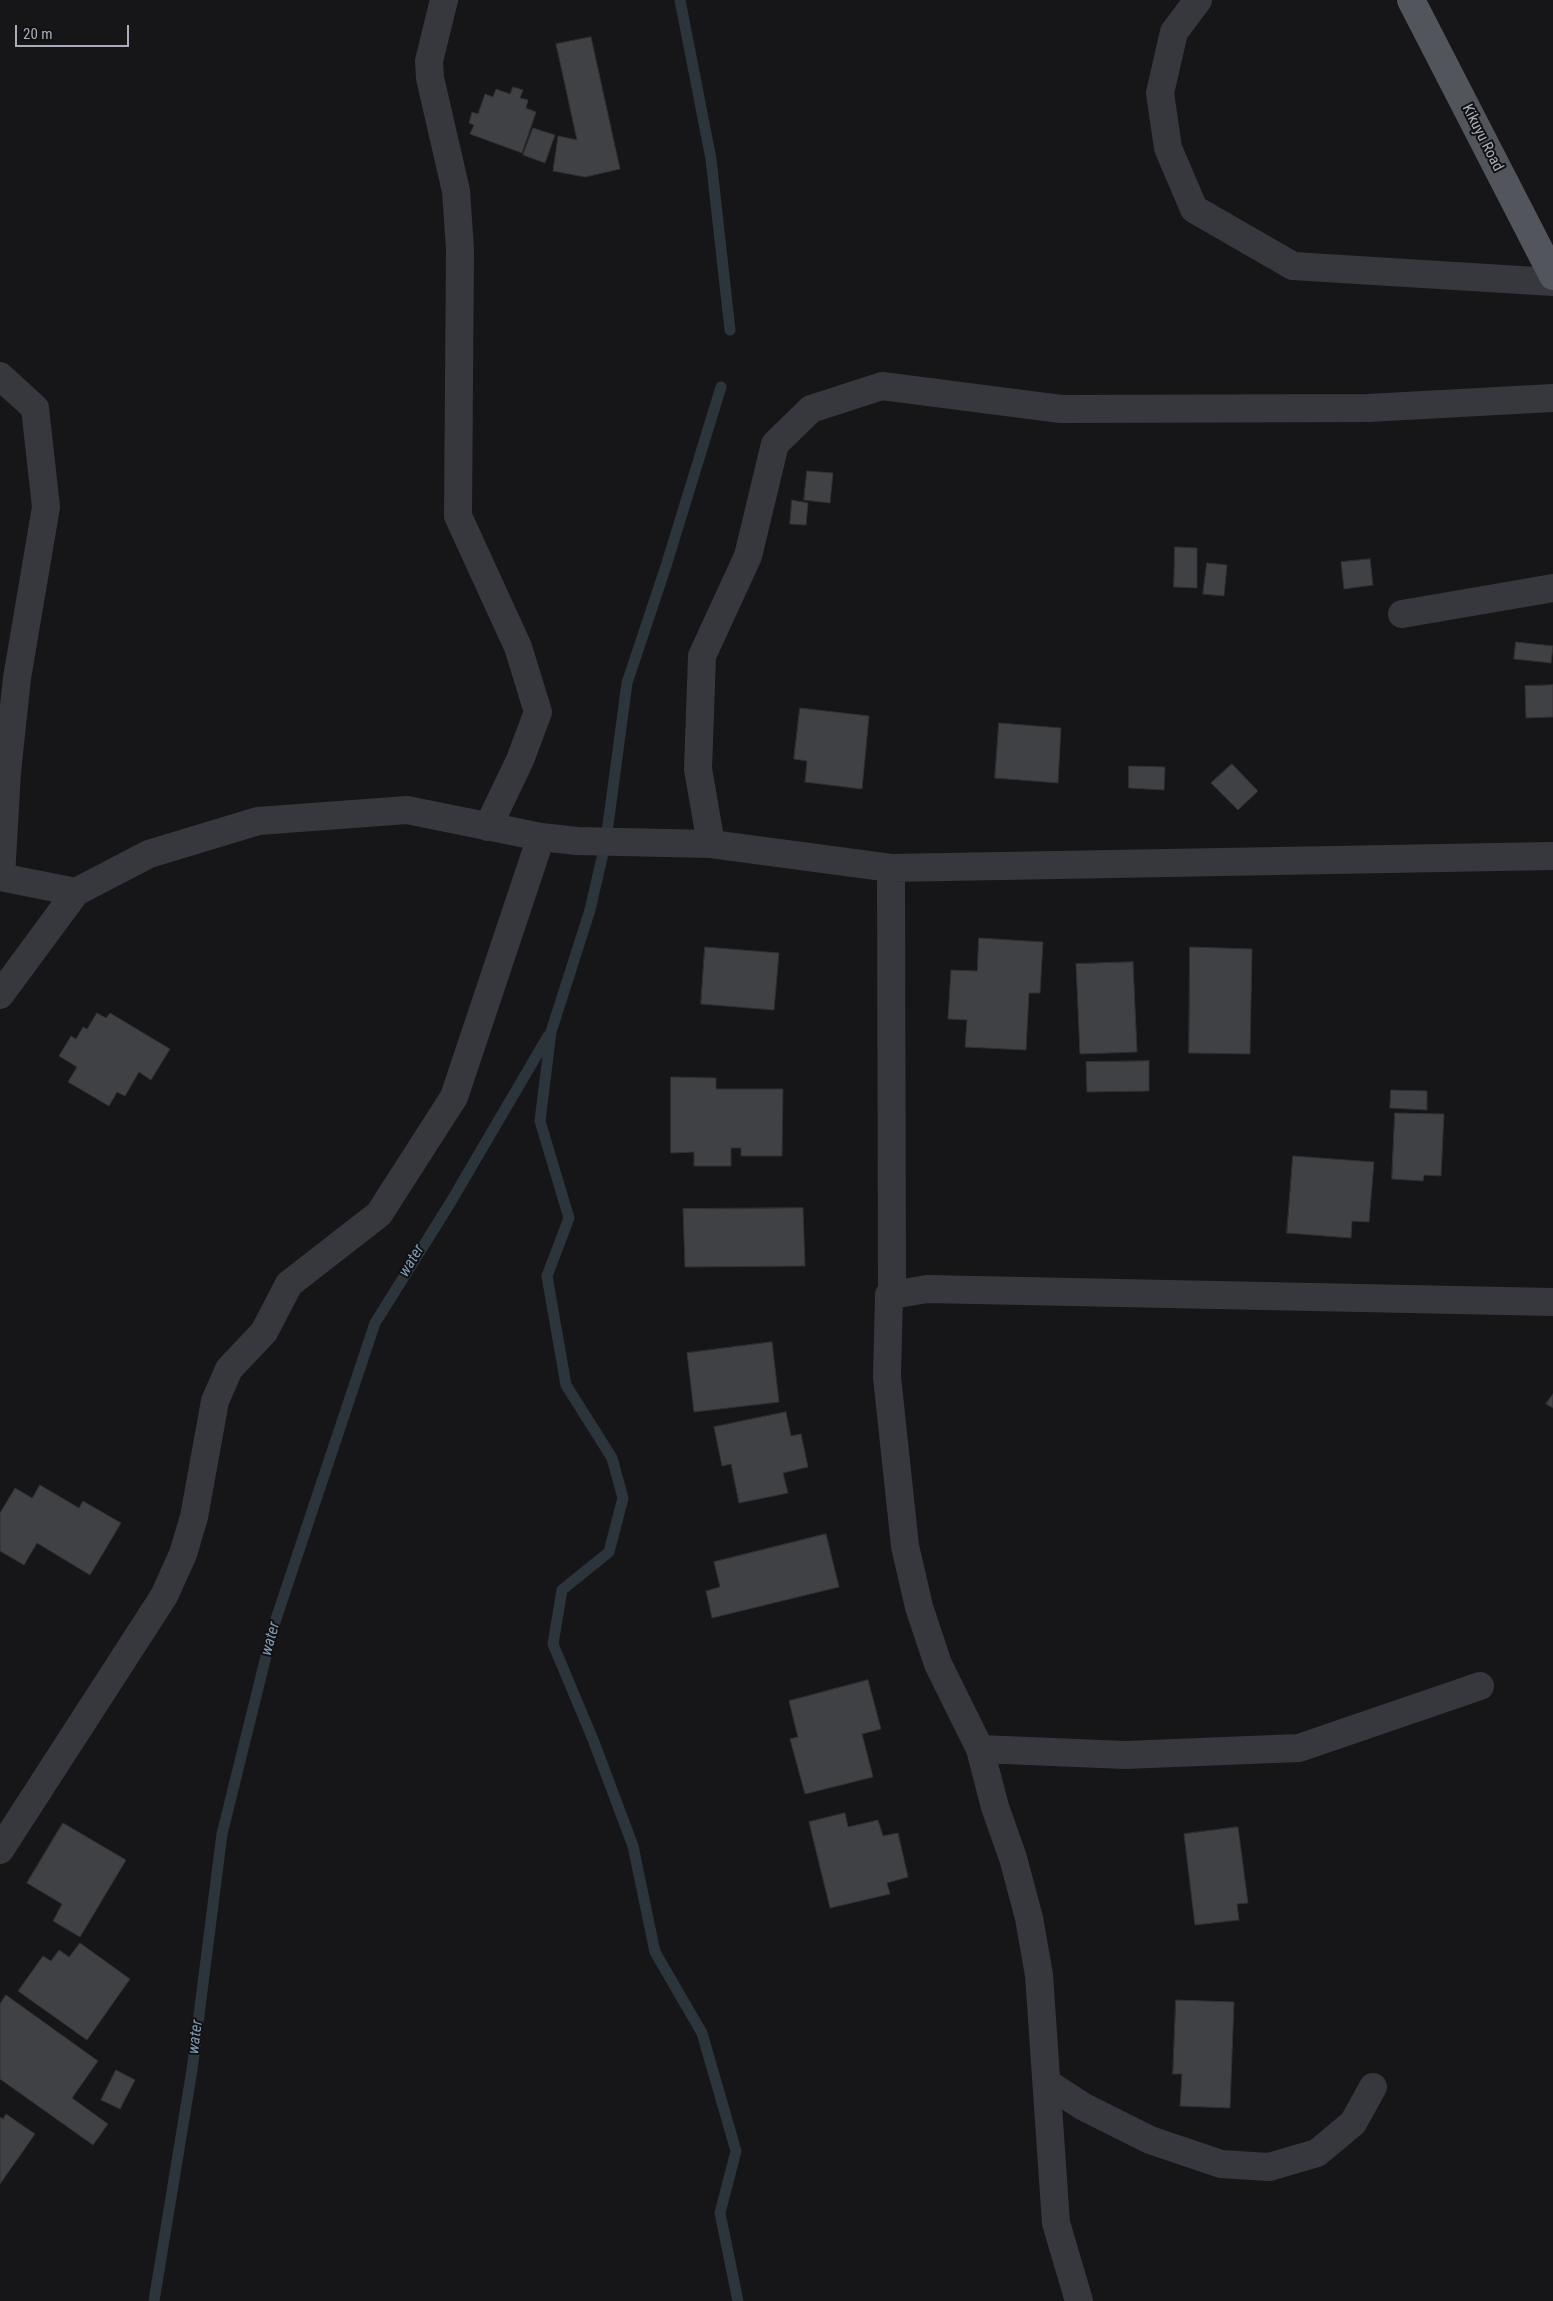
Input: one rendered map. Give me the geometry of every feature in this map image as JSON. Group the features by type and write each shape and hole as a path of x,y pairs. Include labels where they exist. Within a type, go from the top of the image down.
{"main road":[{"name":"Kikuyu Road","path":"1412,0 1553,276"}],"street":[{"path":"444,0 428,61 430,78 456,191 460,249 458,516 518,647 538,712 520,760 488,827"},
{"path":"1198,0 1174,32 1160,93 1168,148 1194,209 1293,266 1553,282"},
{"path":"0,376 35,408 46,507 17,678 7,772 0,877 76,892"},
{"path":"711,844 698,769 702,656 748,556 775,444 811,409 882,386 1061,409 1368,408 1553,398"},
{"path":"1402,614 1553,588"},
{"path":"0,995 76,892 149,854 258,821 407,810 541,837 577,841 711,844 891,868 1553,856"},
{"path":"0,1850 164,1596 184,1554 192,1526 214,1401 229,1369 264,1332 289,1284 379,1214 454,1097 541,837"},
{"path":"891,868 892,1295"},
{"path":"1079,2301 1056,2223 1051,2178 1047,2083 1038,1975 1029,1918 1013,1858 995,1807 980,1750 938,1664 919,1607 905,1546 887,1377 889,1295 927,1289 1553,1302"},
{"path":"980,1750 1125,1755 1299,1748 1480,1686"},
{"path":"1047,2083 1084,2107 1150,2140 1221,2164 1269,2167 1317,2153 1353,2124 1373,2087"}],"building":[{"path":"591,37 620,169 585,177 553,171 558,136 577,140 556,44"},
{"path":"513,87 523,90 520,98 528,100 526,108 536,112 522,153 470,134 474,125 469,123 472,112 478,114 485,94 493,97 496,89 510,94"},
{"path":"533,128 555,135 545,163 523,155"},
{"path":"807,471 833,473 830,503 804,500"},
{"path":"792,500 808,503 806,525 790,524"},
{"path":"1175,547 1197,548 1197,588 1174,587"},
{"path":"1370,559 1373,585 1344,589 1341,562"},
{"path":"1207,563 1227,565 1224,596 1203,594"},
{"path":"1516,642 1553,646 1551,663 1514,659"},
{"path":"1553,685 1553,717 1526,718 1525,686"},
{"path":"800,708 869,716 862,789 805,782 807,761 794,759"},
{"path":"999,723 1061,728 1058,783 995,778"},
{"path":"1232,764 1258,791 1238,810 1211,783"},
{"path":"1129,766 1165,767 1164,790 1129,788"},
{"path":"979,938 1043,942 1040,993 1029,993 1026,1050 965,1047 967,1020 948,1019 951,970 977,971"},
{"path":"705,947 779,953 774,1010 701,1004"},
{"path":"1190,947 1252,949 1250,1054 1189,1053"},
{"path":"1133,962 1137,1052 1080,1054 1076,964"},
{"path":"97,1013 106,1018 110,1013 170,1049 151,1080 139,1072 125,1096 117,1092 109,1106 68,1082 77,1067 59,1056 71,1036 76,1039 83,1027 87,1029"},
{"path":"1149,1061 1149,1091 1087,1092 1086,1062"},
{"path":"671,1077 716,1078 716,1089 783,1089 782,1156 741,1156 741,1148 731,1148 731,1166 694,1166 694,1152 671,1153"},
{"path":"1391,1090 1427,1091 1427,1110 1390,1108"},
{"path":"1395,1113 1444,1114 1441,1176 1424,1175 1423,1181 1392,1179"},
{"path":"1293,1156 1374,1162 1369,1222 1352,1221 1351,1238 1287,1233"},
{"path":"803,1208 805,1266 685,1267 683,1209"},
{"path":"772,1342 779,1402 694,1412 687,1353"},
{"path":"1553,1394 1553,1408 1546,1404"},
{"path":"786,1412 791,1436 801,1434 808,1467 783,1473 788,1493 739,1503 731,1464 722,1466 714,1427"},
{"path":"40,1485 79,1508 83,1501 121,1523 90,1575 37,1543 24,1565 0,1551 0,1513 15,1488 32,1498"},
{"path":"826,1534 839,1587 712,1618 706,1591 720,1587 714,1562"},
{"path":"868,1680 881,1729 862,1734 873,1777 805,1794 790,1739 798,1737 789,1701"},
{"path":"845,1813 848,1827 878,1820 883,1836 898,1833 908,1877 887,1883 890,1894 830,1908 809,1822"},
{"path":"63,1823 126,1860 80,1937 53,1921 62,1904 27,1883"},
{"path":"1238,1827 1248,1903 1237,1904 1239,1920 1195,1925 1184,1834"},
{"path":"80,1943 130,1979 87,2040 18,1991 43,1956 51,1961 59,1950 69,1957"},
{"path":"6,1995 98,2061 72,2098 108,2124 93,2145 0,2079 0,2004"},
{"path":"1176,2000 1234,2002 1230,2108 1180,2106 1182,2074 1173,2074"},
{"path":"116,2070 135,2080 120,2109 101,2100"},
{"path":"6,2114 35,2134 0,2184 0,2117 3,2119"}],"waterway":[{"path":"680,0 711,159 730,330"},
{"path":"721,387 666,566 627,683 606,840 590,910 551,1032 540,1121 569,1218 547,1276 566,1385 612,1458 623,1498 609,1552 562,1590 553,1644 594,1742 633,1846 655,1952 702,2033 736,2151 720,2213 738,2301"},
{"name":"water","path":"154,2301 192,2070 222,1834 273,1628 375,1323 449,1205 548,1036"}]}
